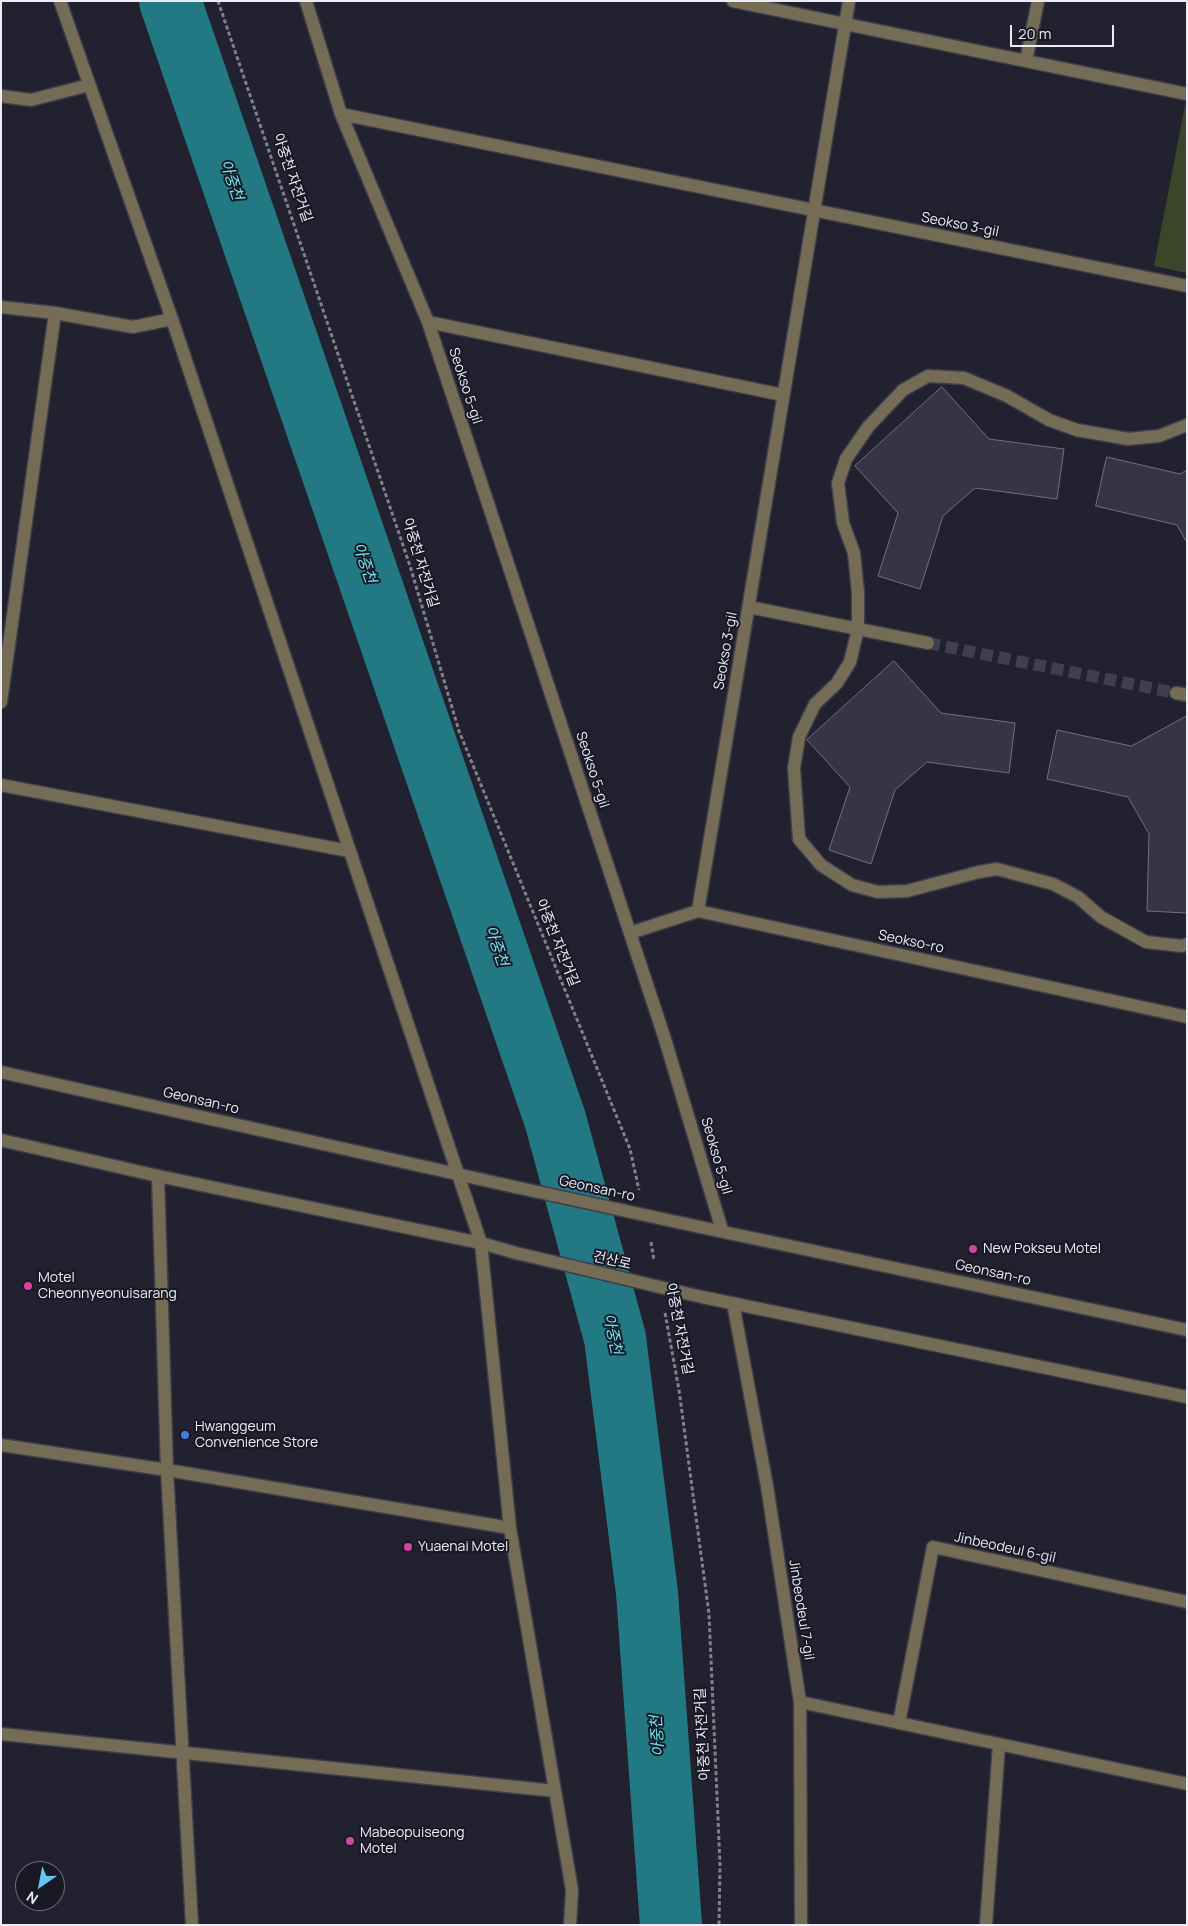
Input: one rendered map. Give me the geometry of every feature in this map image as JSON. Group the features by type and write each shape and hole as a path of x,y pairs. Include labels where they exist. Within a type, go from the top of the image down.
{"street":[{"path":"60,1 172,319 482,1243 510,1528 572,1890 570,1925"},
{"name":"Seokso 5-gil","path":"306,1 341,114 428,322 664,1036 722,1230"},
{"path":"733,1 1187,94"},
{"name":"Seokso 3-gil","path":"698,911 849,1"},
{"path":"1026,61 1038,1"},
{"path":"1,96 32,100 89,84"},
{"name":"Seokso 3-gil","path":"341,114 1187,286"},
{"path":"1,307 55,313 133,326 172,319"},
{"path":"1,702 55,313"},
{"name":"Seokso 5-gil","path":"428,322 783,395"},
{"path":"1187,424 1159,436 1128,439 1077,430 1049,420 1007,396 964,378 928,376 903,390 868,427 846,459 838,482 843,523 854,553 858,593 858,629 850,662 837,683 815,704 799,737 794,768 799,839 821,865 852,884 878,892 907,891 934,886 979,872 997,869 1053,884 1070,893 1101,918 1146,942 1182,946 1187,944"},
{"path":"749,607 928,643"},
{"path":"1,785 350,851"},
{"name":"Seokso-ro","path":"630,932 698,911 1187,1017"},
{"name":"Geonsan-ro","path":"1,1072 515,1187 1187,1330"},
{"path":"1,1140 158,1176 482,1243"},
{"path":"158,1176 167,1470 192,1925"},
{"name":"건산로","path":"482,1243 702,1298 733,1303"},
{"path":"733,1303 1187,1397"},
{"name":"Jinbeodeul 7-gil","path":"733,1303 767,1486 800,1702 801,1925"},
{"path":"1,1445 167,1470 510,1528"},
{"name":"Jinbeodeul 6-gil","path":"899,1723 933,1547 1187,1602"},
{"path":"800,1702 1187,1784"},
{"path":"1,1734 555,1791"},
{"path":"986,1925 998,1744"}],"path":[{"name":"아중천 자전거길","path":"218,1 407,556 459,731 630,1149 641,1198"},
{"name":"아중천 자전거길","path":"650,1237 655,1266"},
{"name":"아중천 자전거길","path":"663,1304 679,1390 709,1614 720,1864 719,1925"}],"green space":[{"path":"1185,105 1187,105 1187,273 1154,266"}],"building":[{"path":"942,387 989,439 1064,449 1057,499 975,488 943,516 920,589 878,576 898,513 855,466"},
{"path":"1107,457 1180,474 1187,470 1187,543 1177,525 1096,506"},
{"path":"894,661 941,713 1015,723 1009,773 927,762 895,790 871,864 829,850 850,787 807,740"},
{"path":"1187,716 1187,913 1147,911 1149,834 1128,797 1047,779 1057,730 1131,746"}],"waterway":[{"name":"아중천","path":"170,1 555,1119 615,1338 647,1593 671,1925"}],"tunnel":[{"path":"928,643 1176,693"}],"place":[{"name":"New Pokseu Motel","path":"973,1249"},
{"name":"Motel Cheonnyeonuisarang","path":"28,1286"},
{"name":"Hwanggeum Convenience Store","path":"185,1435"},
{"name":"Yuaenai Motel","path":"408,1547"},
{"name":"Mabeopuiseong Motel","path":"350,1841"}]}
